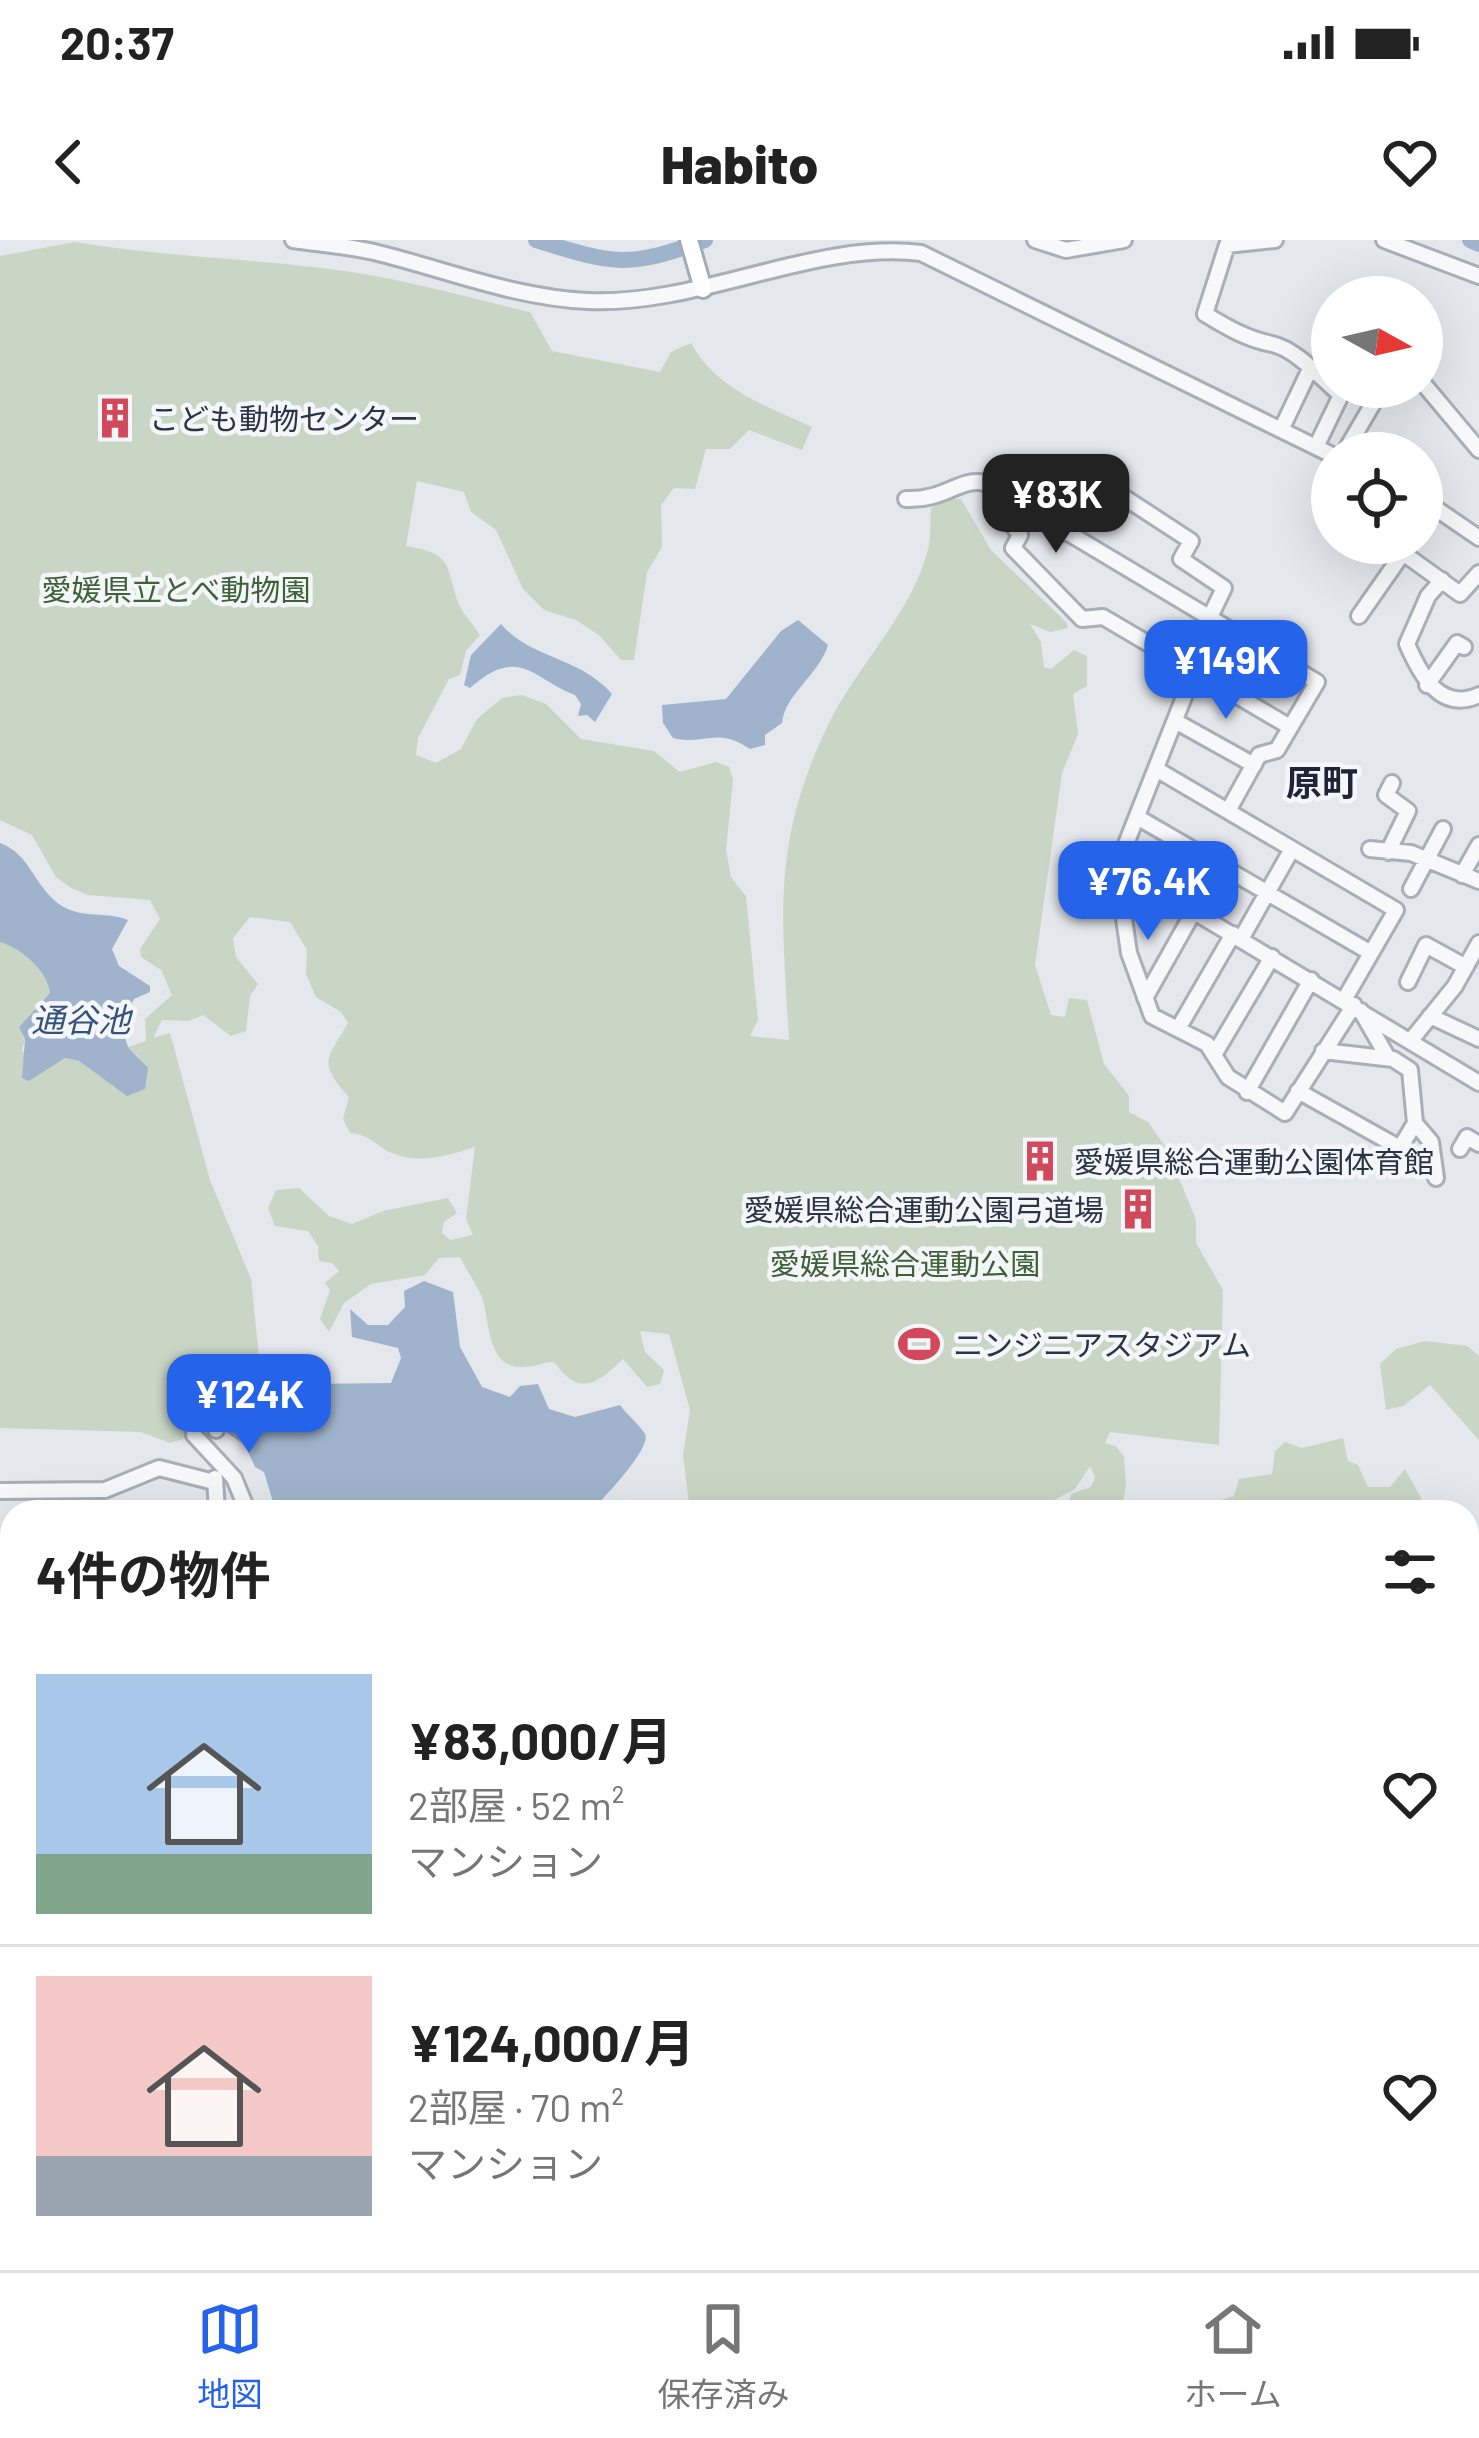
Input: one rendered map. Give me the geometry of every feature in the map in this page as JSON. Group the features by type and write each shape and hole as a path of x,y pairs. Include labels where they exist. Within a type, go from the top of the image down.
{"main road":[{"path":"688,240 703,289"}],"street":[{"path":"293,240 369,251 515,290 587,302 703,289 884,250 939,259 1311,445"},
{"path":"844,240 846,257"},
{"path":"1035,240 1066,250 1124,240"},
{"path":"1275,240 1225,242 1204,314 1258,346 1271,344 1310,369 1280,430"},
{"path":"1384,240 1479,276"},
{"path":"1443,407 1479,450"},
{"path":"1323,432 1335,408"},
{"path":"1327,424 1344,432"},
{"path":"1065,533 1096,479 1191,541 1181,559 1224,588 1137,817 1121,868 1129,953 1152,1016 1207,1044 1247,1092 1285,1113 1353,1005 1372,953 1396,910 1156,769"},
{"path":"907,499 934,500 976,481 1317,682 1277,750 1259,755 1228,811"},
{"path":"1018,503 1011,523 1020,535 1013,548 1082,619 1103,617 1290,727"},
{"path":"1443,511 1475,528"},
{"path":"1359,616 1403,553 1460,594 1479,573"},
{"path":"1442,580 1407,639 1427,685 1456,698 1479,695"},
{"path":"1427,685 1457,643 1464,647"},
{"path":"1175,721 1254,765"},
{"path":"1388,852 1408,811 1386,795 1392,784"},
{"path":"1137,817 1372,953"},
{"path":"1411,890 1443,829"},
{"path":"1462,874 1479,845"},
{"path":"1178,1029 1292,849"},
{"path":"1370,849 1427,858 1479,881"},
{"path":"1121,868 1479,1083"},
{"path":"1144,998 1194,911"},
{"path":"1412,1039 1479,943"},
{"path":"1408,982 1426,945 1466,967"},
{"path":"1214,1055 1272,957"},
{"path":"1247,1092 1311,980"},
{"path":"1353,1005 1388,1058"},
{"path":"1430,1016 1479,1039"},
{"path":"1323,1051 1388,1058 1410,1070 1415,1123 1431,1142 1436,1178"},
{"path":"1298,1091 1400,1148 1415,1123"},
{"path":"1460,1149 1467,1137 1479,1144"},
{"path":"194,1435 234,1478 243,1500"},
{"path":"0,1491 105,1490 159,1468 214,1480 216,1500"}],"green space":[{"path":"75,242 375,276 530,312 552,351 660,372 671,352 691,343 728,384 812,427 802,450 749,430 730,449 706,449 695,489 674,488 661,505 662,547 647,572 634,660 621,660 600,636 576,620 544,610 523,589 496,530 471,512 464,492 417,481 406,546 432,552 444,562 460,606 480,635 466,651 460,675 449,679 418,738 416,755 436,763 461,749 477,719 502,698 522,695 546,704 581,739 654,751 680,772 716,762 729,767 733,780 726,850 731,877 746,896 758,1020 750,1036 789,1040 785,879 797,805 810,766 841,701 912,592 929,545 931,508 946,499 961,499 991,550 1066,622 1068,628 1050,632 1030,624 1041,642 1044,667 1051,669 1074,650 1087,656 1087,686 1073,694 1078,734 1062,773 1035,965 1051,1015 1065,1017 1069,998 1087,1000 1104,1064 1129,1096 1129,1112 1148,1122 1167,1149 1196,1220 1196,1243 1223,1290 1219,1445 1110,1432 1105,1443 1116,1446 1124,1457 1123,1500 1070,1500 1071,1494 1091,1487 1095,1477 1090,1466 1075,1489 1054,1500 689,1500 683,1455 690,1410 669,1334 640,1331 645,1352 664,1370 660,1384 647,1387 623,1359 604,1376 587,1383 571,1380 554,1362 513,1366 497,1353 483,1300 460,1257 439,1258 425,1275 371,1284 344,1303 329,1332 320,1319 330,1290 325,1283 339,1271 332,1263 319,1261 318,1246 308,1231 275,1226 268,1208 276,1190 299,1188 329,1216 352,1224 383,1211 448,1198 457,1213 444,1222 442,1233 450,1240 473,1235 466,1219 475,1147 445,1156 402,1157 350,1133 343,1119 349,1097 329,1068 348,1023 341,1012 316,997 306,974 307,950 290,922 250,917 233,938 236,957 258,984 250,996 246,1031 231,1036 203,1015 188,1021 162,1020 153,1038 170,1033 210,1180 251,1279 260,1367 240,1370 220,1428 170,1443 141,1432 0,1428 0,942 32,962 48,984 50,993 19,1027 25,1039 22,1050 39,1072 65,1058 79,1061 127,1095 145,1089 139,1057 128,1047 146,1041 145,1019 172,995 161,970 141,957 140,949 160,919 150,900 88,895 71,888 56,877 32,835 0,820 0,256"},
{"path":"1425,1341 1467,1346 1479,1356 1479,1440 1430,1385 1403,1406 1386,1410 1380,1364 1396,1349"},
{"path":"1343,1438 1348,1461 1358,1465 1368,1487 1390,1487 1405,1469 1422,1500 1220,1500 1234,1496 1239,1479 1272,1474 1275,1451 1285,1442 1302,1448"}],"water":[{"path":"798,620 828,645 789,703 782,723 765,735 765,745 750,749 728,739 673,738 663,723 662,705 726,699 781,631"},
{"path":"501,624 527,644 586,672 612,694 595,722 587,715 578,716 581,704 575,695 526,669 501,668 470,688 464,685 471,655"},
{"name":"通谷池","path":"0,843 19,855 62,906 128,920 112,949 119,966 150,986 150,992 134,999 121,1025 128,1047 148,1068 145,1089 127,1096 79,1061 65,1058 29,1081 22,1078 25,1039 19,1027 50,993 32,962 0,942"},
{"path":"424,1281 453,1292 460,1347 482,1387 510,1397 520,1386 538,1384 549,1409 575,1417 620,1405 643,1431 645,1441 601,1500 272,1500 264,1472 255,1467 245,1445 220,1428 227,1379 240,1370 260,1367 269,1374 302,1376 308,1384 391,1383 401,1358 398,1348 352,1337 350,1309 368,1325 388,1325 405,1307 404,1291"}],"waterway":[{"path":"536,240 620,260 657,256 705,240"},
{"path":"1470,240 1479,244"}],"place":[{"name":"こども動物センター","path":"115,418"},
{"name":"愛媛県総合運動公園体育館","path":"1040,1161"},
{"name":"愛媛県総合運動公園弓道場","path":"1138,1209"},
{"name":"ニンジニアスタジアム","path":"919,1344"}],"district":[{"name":"原町","path":"1322,781"}],"park label":[{"name":"愛媛県立とべ動物園","path":"176,589"},
{"name":"愛媛県総合運動公園","path":"905,1263"}]}
